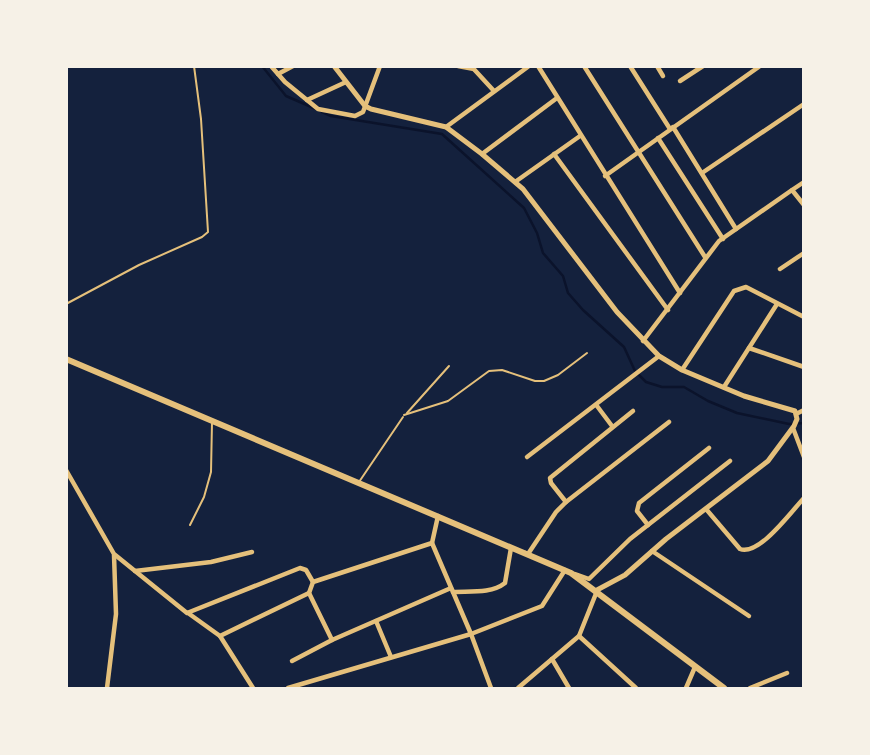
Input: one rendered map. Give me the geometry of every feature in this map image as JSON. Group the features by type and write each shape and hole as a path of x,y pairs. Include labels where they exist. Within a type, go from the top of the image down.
{"main road":[{"path":"66,359 568,572 597,590 724,688"}],"street":[{"path":"271,66 318,109 355,116 363,112 379,69 374,66"},
{"path":"278,74 293,66"},
{"path":"334,66 365,106 446,127 523,189 617,313 659,356 682,370 744,396 791,409 797,421 803,457"},
{"path":"458,66 472,68 494,91"},
{"path":"446,127 529,66"},
{"path":"538,66 680,293"},
{"path":"584,66 705,257"},
{"path":"630,66 736,229"},
{"path":"657,66 663,76"},
{"path":"680,81 703,66"},
{"path":"605,176 760,66"},
{"path":"307,100 346,82"},
{"path":"482,154 557,98"},
{"path":"702,173 803,104"},
{"path":"515,182 580,136"},
{"path":"658,138 723,239"},
{"path":"555,154 668,310"},
{"path":"643,341 705,257 723,239 803,181"},
{"path":"792,190 803,205"},
{"path":"780,269 803,253"},
{"path":"682,370 734,291 746,287 803,317"},
{"path":"724,387 777,304"},
{"path":"749,348 803,367"},
{"path":"527,457 659,356"},
{"path":"597,406 612,426"},
{"path":"518,688 579,636 597,590 625,575 768,461 803,410"},
{"path":"566,502 550,478 633,411"},
{"path":"292,661 332,640 452,590 486,591 501,587 505,583 513,549 528,554 556,512 566,502 669,422"},
{"path":"648,525 637,511 639,503 709,447"},
{"path":"289,688 471,634 542,606 568,572 589,579 648,525 730,461"},
{"path":"66,470 114,554 220,636 253,688"},
{"path":"706,509 740,549 750,550 761,544 803,498"},
{"path":"438,516 432,543 491,688"},
{"path":"313,582 432,543"},
{"path":"652,551 749,616"},
{"path":"134,571 211,562 252,552"},
{"path":"107,688 116,614 114,554"},
{"path":"187,613 300,568 306,570 313,582"},
{"path":"220,636 309,593 313,582"},
{"path":"309,593 332,640"},
{"path":"376,621 391,657"},
{"path":"579,636 636,688"},
{"path":"552,659 569,688"},
{"path":"686,688 696,666"},
{"path":"750,688 787,673"}],"lane":[{"path":"404,415 448,401 489,371 502,370 535,381 544,381 558,375 587,353"},
{"path":"359,483 404,415 449,366"},
{"path":"190,525 204,497 211,472 212,421"}],"path":[{"path":"66,304 208,232 201,119 194,66"}],"waterway":[{"path":"262,66 286,96 316,109"},
{"path":"322,112 331,116 442,134 524,208 537,233 543,253 563,276 568,293 624,347 635,371 646,382 662,387 684,387 737,413 789,424 804,423"}]}
